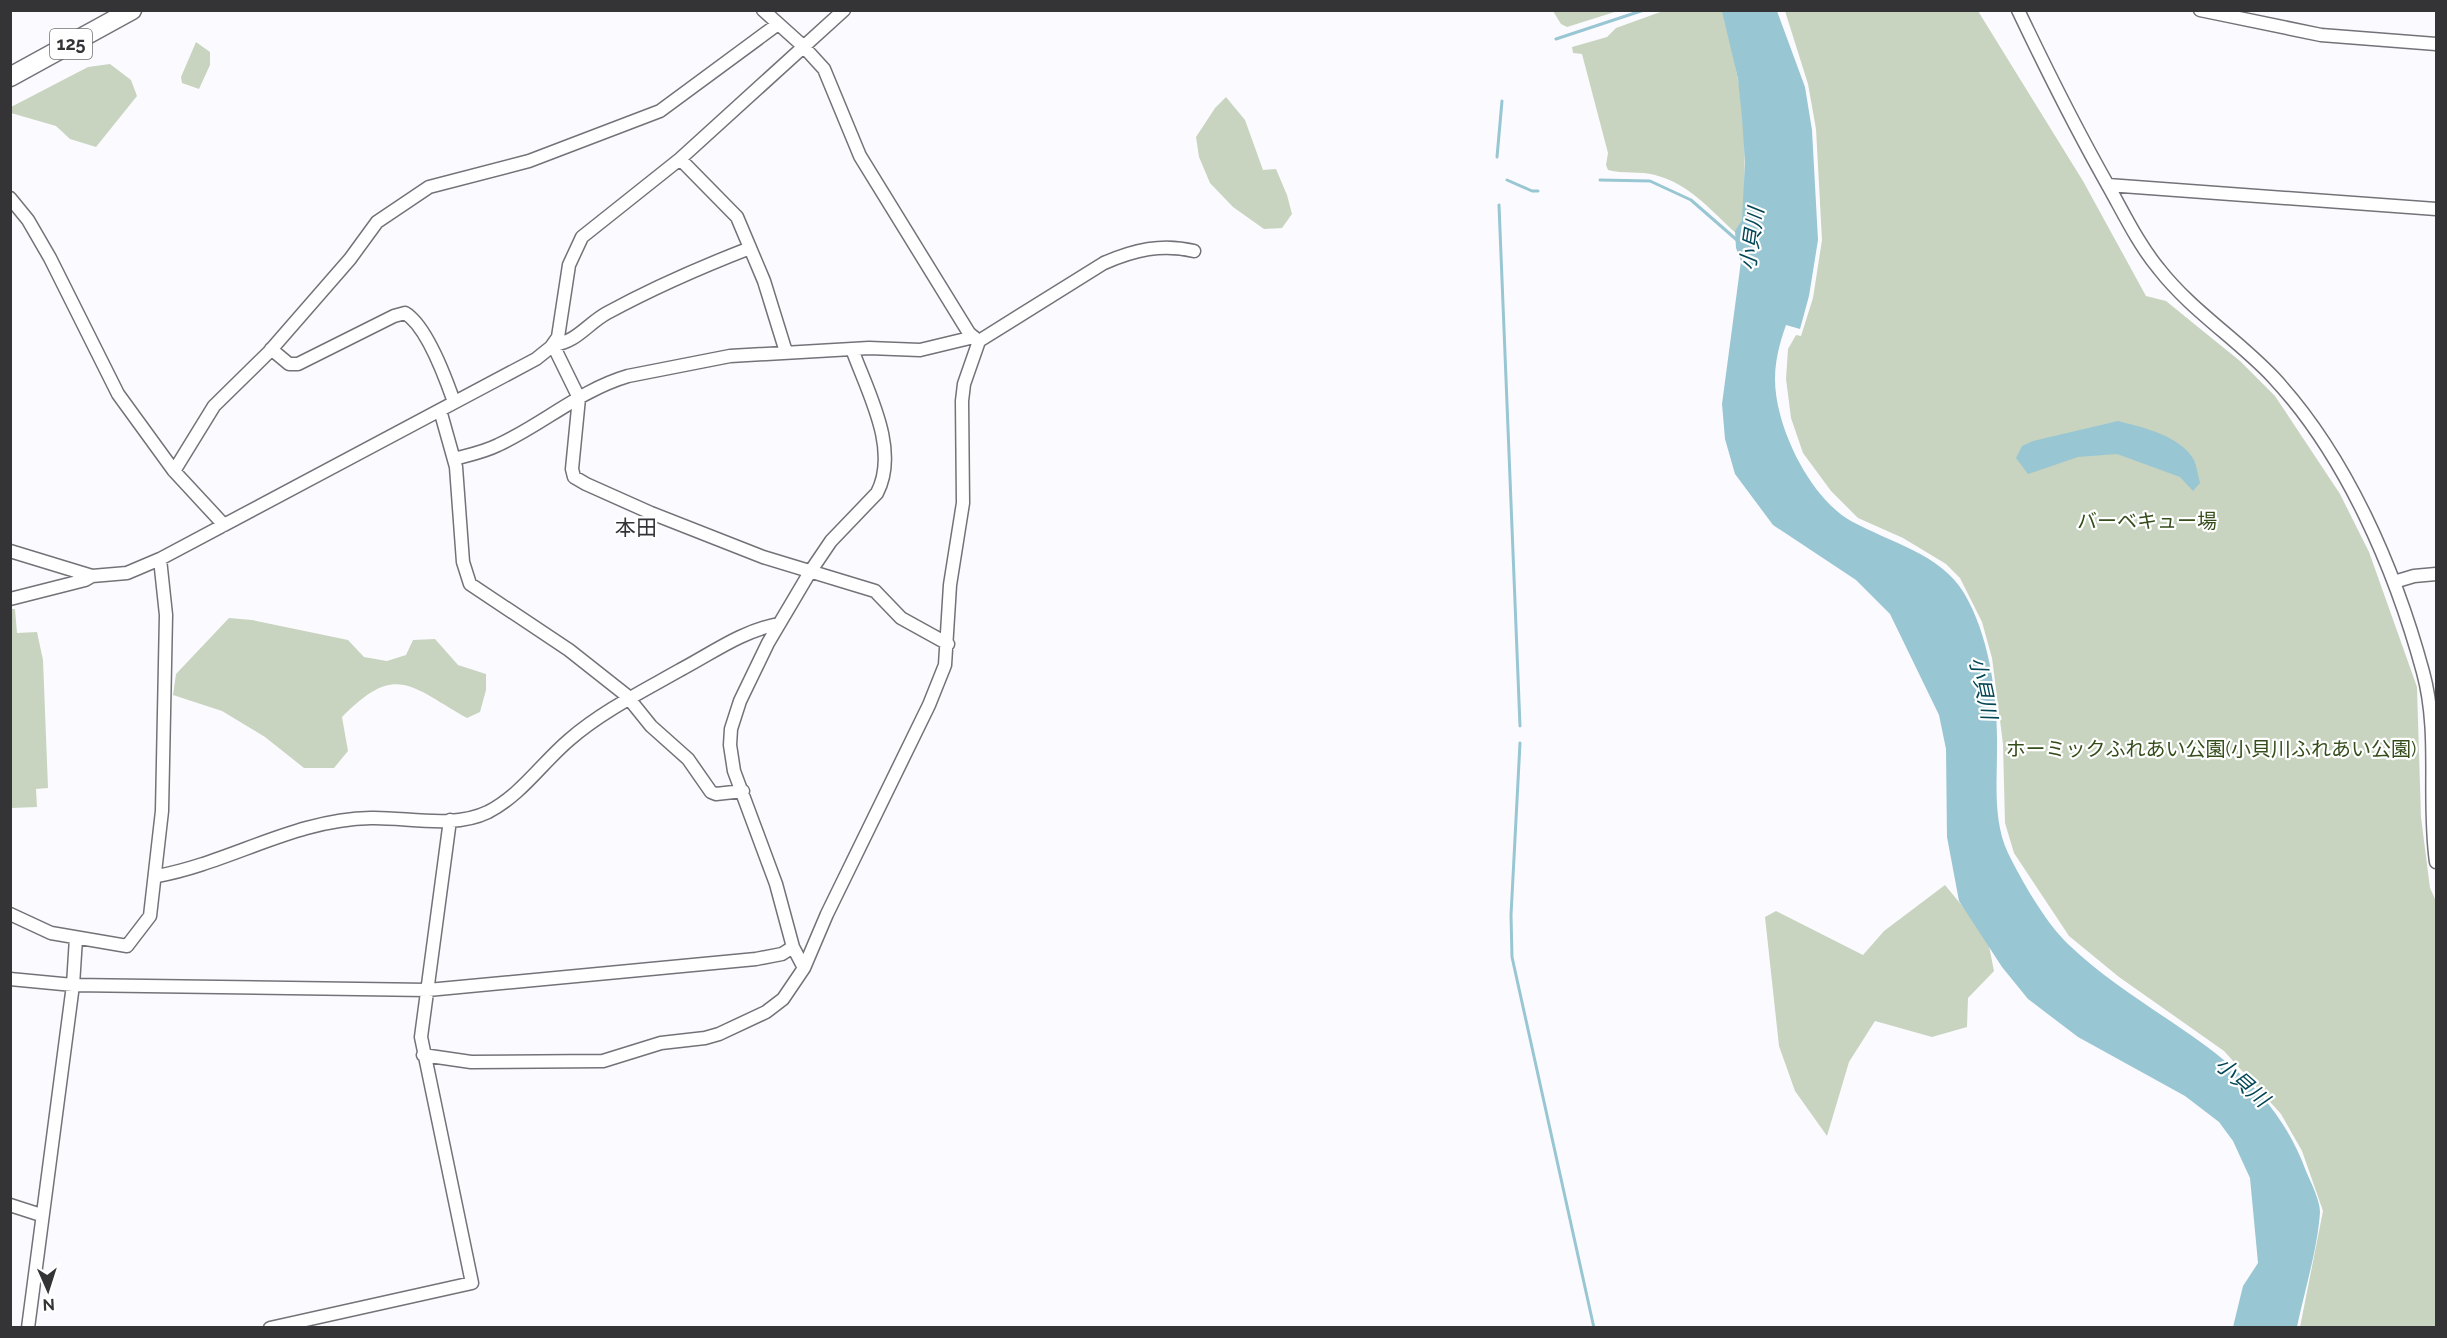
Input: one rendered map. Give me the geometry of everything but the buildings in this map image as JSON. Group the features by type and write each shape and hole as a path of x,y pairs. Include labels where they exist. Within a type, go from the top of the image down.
{"highway":[{"name":"125","path":"10,77 132,10"}],"street":[{"path":"423,1055 471,1062 567,1063 610,1060 648,1046 705,1038 766,1012 783,999 804,968 880,801 942,676 948,644 951,585 963,503 962,401 976,339 860,156 824,69 803,46 763,10"},
{"path":"552,345 560,330 569,265 579,241 680,159 844,10"},
{"path":"2018,10 2073,122 2144,249 2159,270 2252,356 2301,410 2363,512 2394,582 2423,670 2430,708 2431,818 2436,862"},
{"path":"2200,10 2321,36 2436,44"},
{"path":"174,471 214,406 271,349 350,259 376,222 429,187 529,161 660,111 778,24"},
{"path":"680,159 733,210 764,281 786,352"},
{"path":"2108,185 2436,209"},
{"path":"10,198 28,220 50,258 118,394 174,471 224,525"},
{"path":"454,459 501,444 579,398 615,380 730,356 852,349 920,350 976,339 1095,268 1123,255 1154,247 1194,251"},
{"path":"10,550 92,576 127,573 160,559 527,365 552,345 578,337 597,319 640,296 750,248"},
{"path":"271,349 290,364 298,364 394,316 405,313 413,319 433,353 454,402"},
{"path":"552,345 579,398 572,469 578,480 651,513 763,557 875,591 901,618 948,644"},
{"path":"804,968 793,947 776,884 733,766 731,729 740,701 778,624 831,541 877,493 884,474 884,448 879,426 852,349"},
{"path":"440,410 454,459 463,562 470,584 578,657 630,700 656,731 688,759 711,792 716,794 743,790"},
{"path":"10,914 51,933 127,946 150,916 157,876 162,811 166,615 160,559"},
{"path":"2394,582 2414,576 2436,574"},
{"path":"10,599 85,580 92,576"},
{"path":"157,876 203,866 318,825 370,818 450,820 480,816 518,793 570,739 630,700 728,641 778,624"},
{"path":"270,1328 472,1283 421,1037 450,820"},
{"path":"28,1328 41,1215 73,985 76,938"},
{"path":"10,979 73,985 428,990 756,959 782,954 793,947"},
{"path":"10,1205 41,1215"}],"green space":[{"path":"1553,11 1618,11 1567,27 1561,24"},
{"path":"1663,11 1724,11 1745,114 1744,228 1737,234 1699,199 1668,179 1649,174 1608,170 1606,165 1608,153 1582,54 1573,53 1572,47 1607,37 1616,28"},
{"name":"ホーミックふれあい公園(小貝川ふれあい公園)","path":"1785,11 1978,11 2083,181 2146,296 2166,301 2240,361 2275,396 2340,494 2369,552 2417,687 2421,817 2430,888 2436,901 2436,1327 2300,1327 2323,1211 2302,1151 2281,1114 2224,1051 2119,977 2069,936 2014,853 2005,823 2003,744 1992,658 1982,622 1960,578 1946,564 1903,538 1858,518 1831,491 1803,453 1791,418 1786,379 1788,349 1796,335 1801,336 1813,298 1822,240 1816,129 1808,84"},
{"path":"196,42 210,52 210,65 199,89 182,83 181,77"},
{"path":"110,64 131,80 137,96 96,147 70,139 56,126 11,113 11,107 88,67"},
{"path":"1226,97 1245,120 1263,170 1276,169 1292,214 1282,228 1264,229 1233,207 1210,183 1199,157 1196,137 1215,108"},
{"path":"11,609 15,609 17,633 37,632 43,660 48,788 36,789 37,807 12,808 11,817"},
{"path":"229,618 252,620 348,640 364,657 387,661 406,655 413,640 435,639 458,665 486,674 486,690 480,712 467,718 417,689 403,685 390,685 376,689 342,717 348,751 334,768 304,768 265,737 222,711 173,695 176,674"},
{"path":"1945,885 1987,936 1994,971 1968,998 1967,1027 1932,1037 1875,1021 1849,1062 1827,1136 1795,1091 1779,1046 1765,917 1776,911 1863,955 1884,931"}],"water":[{"name":"小貝川","path":"1722,11 1777,11 1805,87 1812,130 1818,240 1809,296 1800,329 1786,325 1778,351 1775,372 1781,418 1797,459 1821,495 1836,510 1851,521 1913,550 1942,568 1964,593 1980,629 1991,669 1997,730 1997,802 2003,841 2027,889 2043,914 2069,945 2102,973 2203,1044 2234,1069 2263,1097 2287,1131 2315,1192 2320,1212 2314,1255 2297,1327 2233,1327 2243,1286 2258,1263 2250,1178 2233,1141 2219,1122 2185,1096 2078,1037 2028,999 2002,967 1959,901 1947,837 1946,749 1939,715 1890,614 1856,580 1773,525 1735,474 1725,439 1722,404 1741,261 1736,248 1735,231 1742,220 1745,162 1738,79"},
{"path":"2118,421 2160,434 2180,445 2194,460 2200,483 2193,491 2180,477 2117,454 2078,457 2028,474 2016,458 2022,446 2033,441"}],"waterway":[{"path":"1556,39 1644,10"},
{"path":"1497,157 1502,101"},
{"path":"1507,180 1532,191 1538,191"},
{"name":"小貝川","path":"1600,180 1650,181 1691,200 1738,241"},
{"path":"1499,205 1520,726"},
{"path":"1520,743 1511,915 1512,957 1594,1328"}],"district":[{"name":"本田","path":"636,528"}],"park label":[{"name":"バーベキュー場","path":"2147,521"}]}
